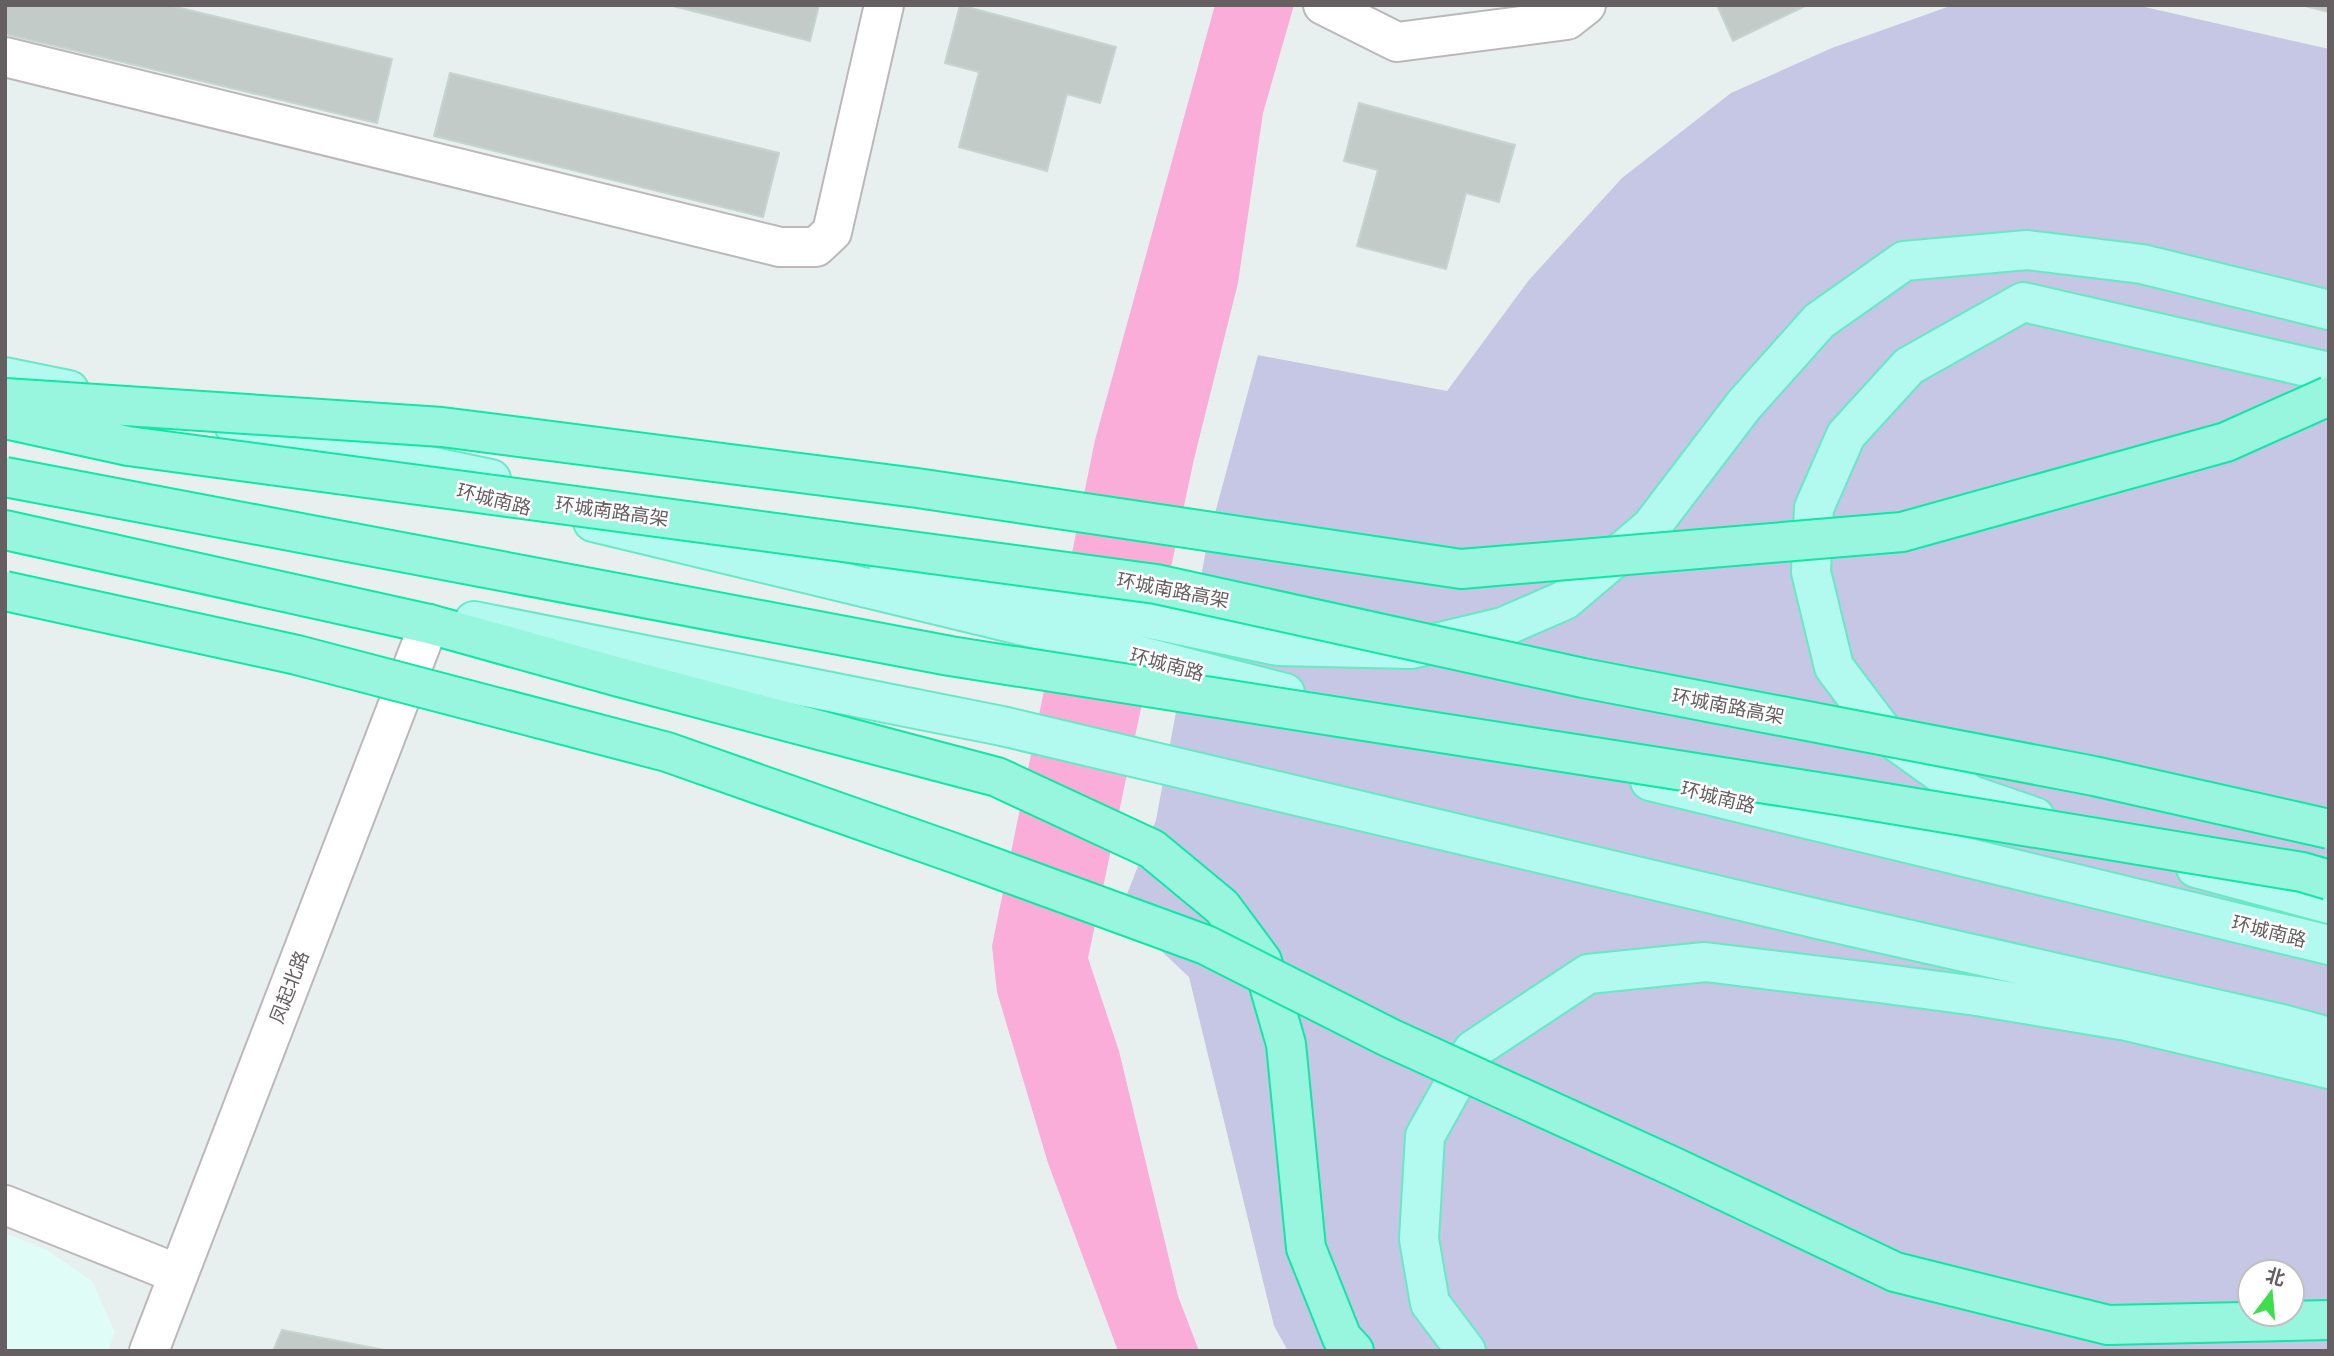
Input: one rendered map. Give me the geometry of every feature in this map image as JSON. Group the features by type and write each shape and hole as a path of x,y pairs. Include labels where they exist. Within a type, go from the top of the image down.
{"highway":[{"path":"5,398 442,427 917,488 1461,569 1902,532 2226,442 2329,396"},
{"name":"环城南路高架","path":"5,419 128,446 1156,584 1583,678 2094,776 2329,829"},
{"path":"5,477 950,656 1829,793 2302,872 2329,880"},
{"path":"5,528 429,624 997,777 1152,849 1222,907 1262,961 1286,1044 1306,1248 1348,1344"},
{"path":"5,591 297,655 667,752 954,853 1206,945 1390,1038 1675,1167 1895,1272 2108,1325 2329,1320"}],"main road":[{"path":"1023,609 1278,646 1411,649 1503,626 1565,600 1651,527 1744,405 1819,321 1904,261 2027,250 2142,264 2329,310"},
{"path":"2329,372 2023,302 1909,366 1846,435 1814,508 1811,572 1833,667 1883,732 1971,795 2133,852 2329,904"},
{"name":"环城南路","path":"5,379 1023,609 1213,676 2329,945"},
{"path":"5,528 1002,726 2329,1037"},
{"path":"1952,853 2329,927"},
{"path":"1465,1351 1430,1303 1419,1239 1425,1136 1473,1050 1588,974 1705,962 1866,981 2127,1021 2329,1069"}],"street":[{"path":"5,57 780,247 816,247 832,232 884,5"},
{"path":"1323,5 1397,42 1567,20 1586,5"},
{"name":"凤起北路","path":"149,1351 429,624"},
{"path":"5,1205 178,1274"}],"shaded area":[{"path":"1215,5 1294,5 1263,113 1238,283 1194,459 1088,958 1119,1051 1178,1296 1199,1351 1118,1351 1048,1163 997,992 992,946 1095,440"},
{"path":"1953,5 2136,5 2329,49 2329,1351 1288,1351 1274,1326 1189,977 1120,912 1156,820 1208,539 1258,355 1447,391 1529,280 1622,178 1731,93 1832,48"},
{"path":"5,1233 47,1250 92,1281 115,1332 108,1351 5,1351"}],"building":[{"path":"5,5 168,5 392,59 377,123 5,34"},
{"path":"669,5 819,5 810,41"},
{"path":"960,5 1116,47 1100,103 1067,94 1047,171 959,147 979,72 945,63"},
{"path":"1717,5 1807,5 1733,41"},
{"path":"2301,5 2329,5 2329,12"},
{"path":"450,73 779,153 763,217 434,136"},
{"path":"1359,103 1515,145 1499,202 1466,193 1446,269 1357,246 1378,170 1344,161"},
{"path":"282,1330 389,1351 273,1351"}]}
